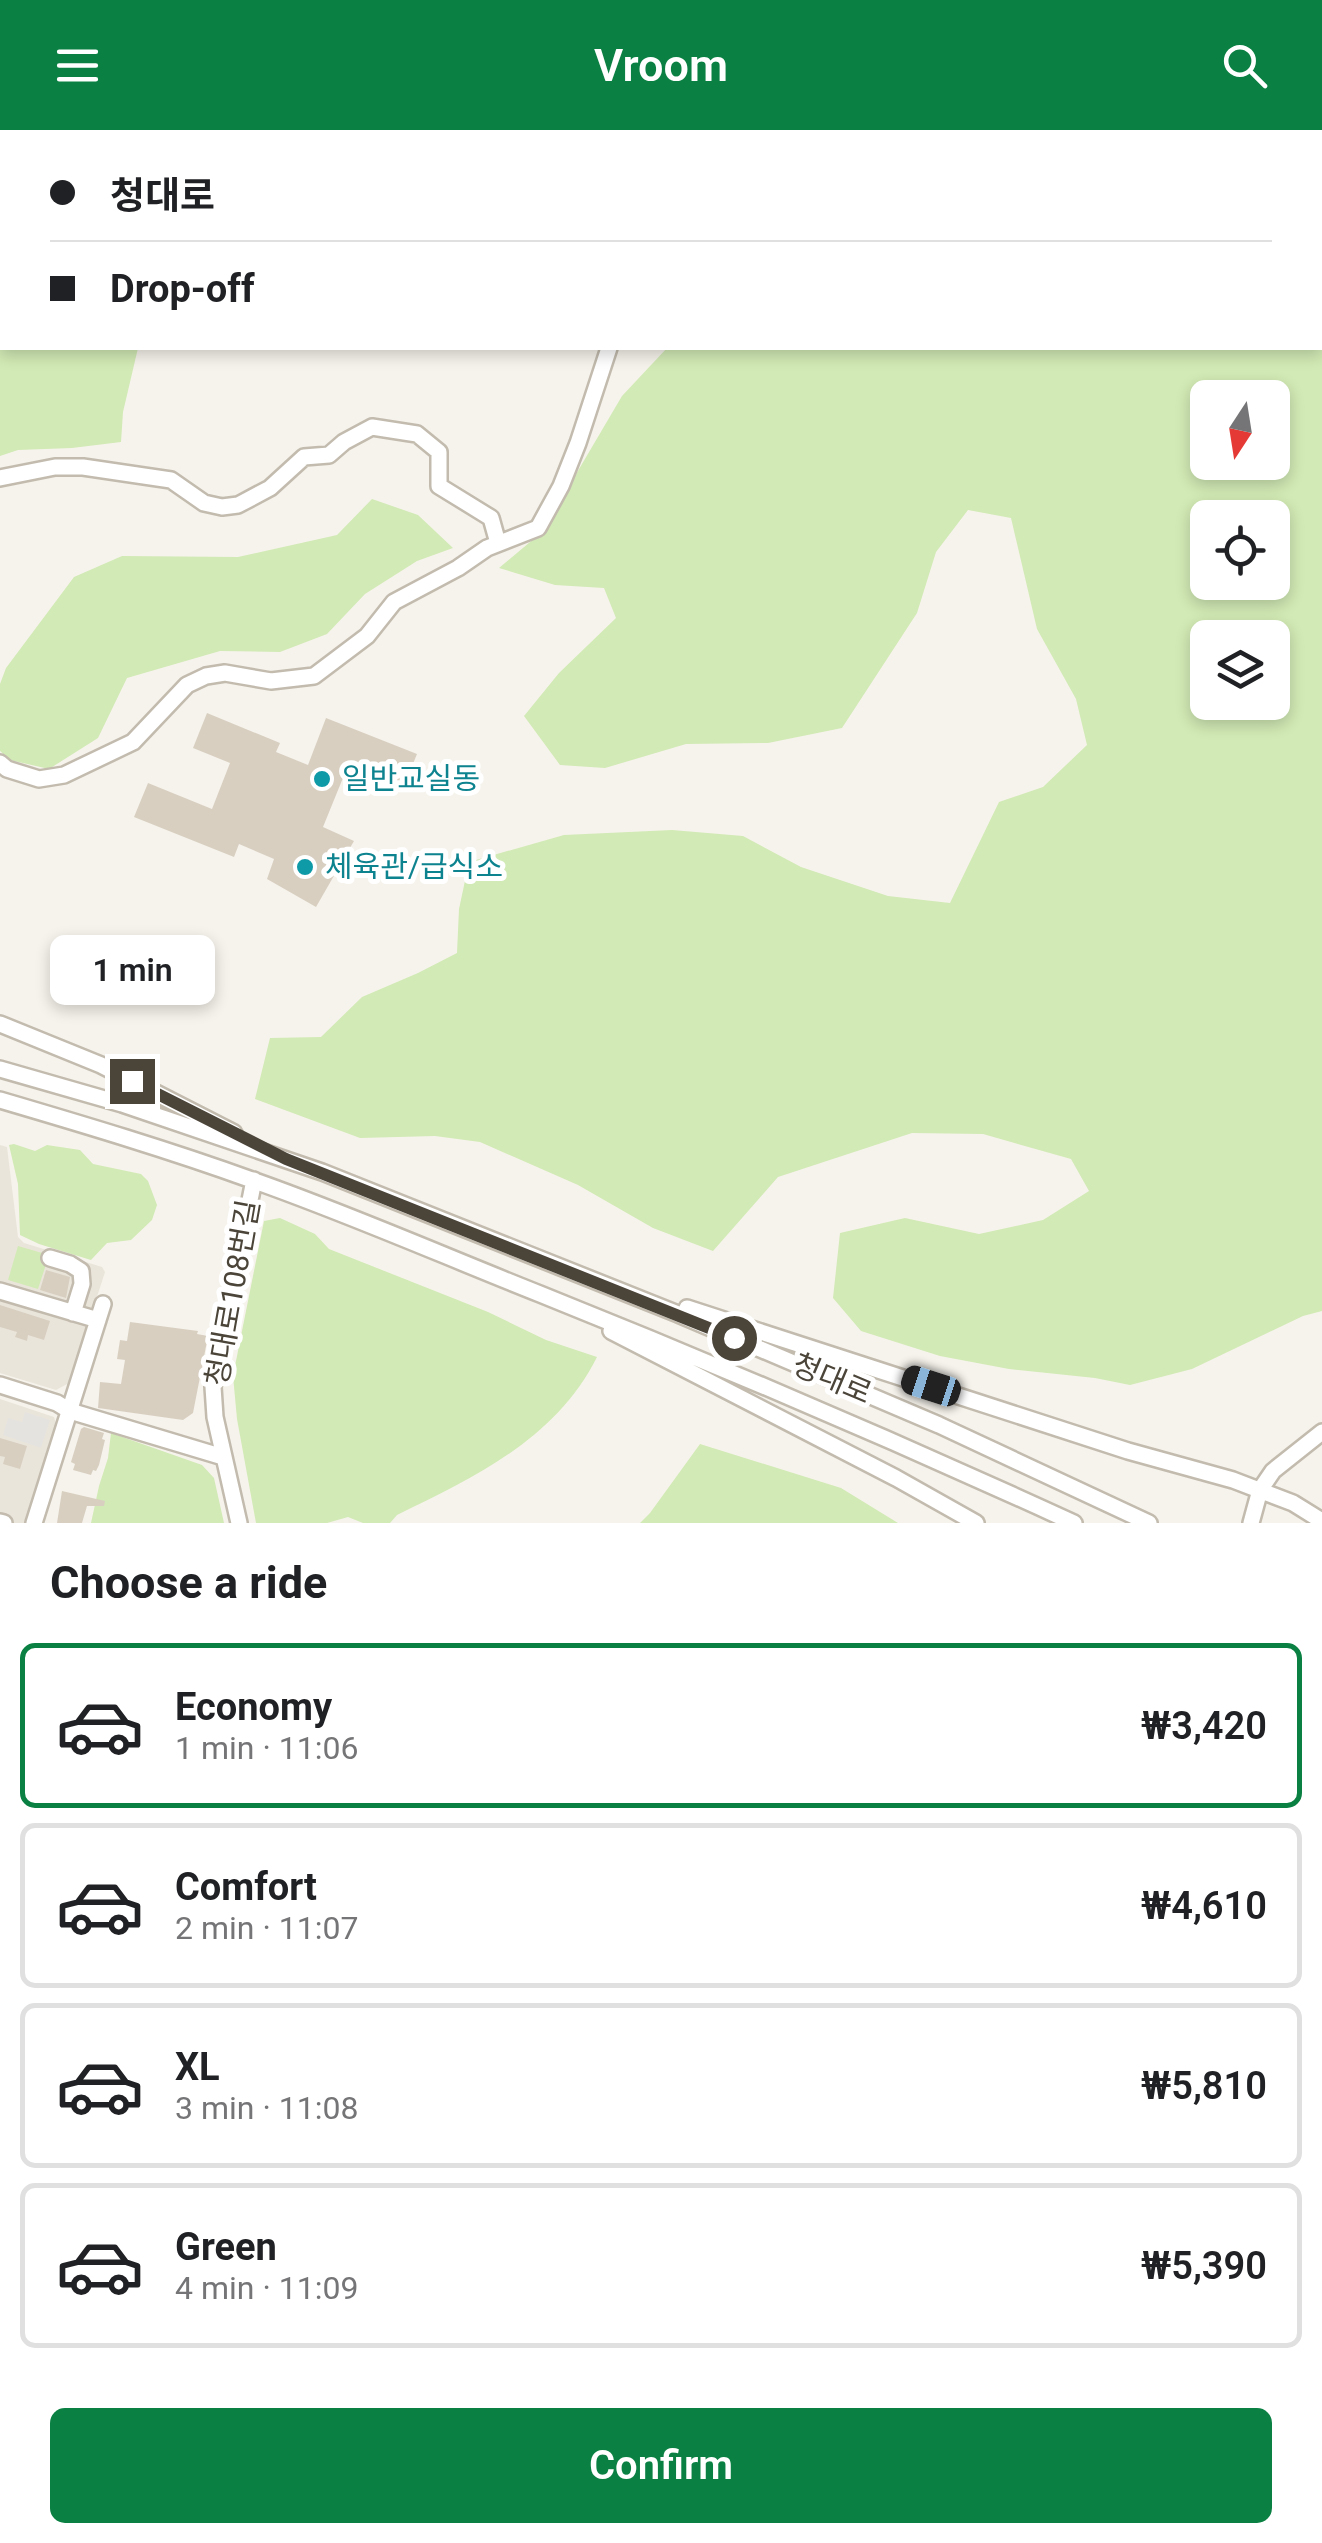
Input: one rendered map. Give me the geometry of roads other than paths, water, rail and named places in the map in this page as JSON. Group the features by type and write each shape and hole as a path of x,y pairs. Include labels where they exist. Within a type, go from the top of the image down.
{"street":[{"path":"0,763 39,779 64,775 133,742 188,684 206,676 225,673 271,681 314,676 366,636 394,602 487,548 538,528 578,443 608,350"},
{"path":"0,478 55,466 83,467 171,480 204,503 238,505 270,488 304,458 329,455 344,442 372,428 416,434 439,452 440,486 491,518 498,543"},
{"path":"0,1024 101,1066 286,1159"},
{"name":"청대로","path":"0,1069 122,1104 286,1159 678,1314 923,1418 1149,1523"},
{"name":"청대로","path":"0,1100 254,1180 648,1336 1074,1523"},
{"name":"청대로108번길","path":"238,1523 215,1417 214,1378 254,1180"},
{"path":"50,1258 81,1271 82,1284 73,1312"},
{"path":"558,1267 1128,1452 1233,1480 1293,1502 1322,1520"},
{"path":"0,1291 73,1312 100,1312 34,1523"},
{"path":"541,1294 976,1523"},
{"path":"0,1385 70,1411 223,1457"},
{"path":"1251,1523 1260,1490 1273,1472 1322,1432"}],"place":[{"name":"일반교실동","path":"322,779"},
{"name":"체육관/급식소","path":"305,867"}]}
